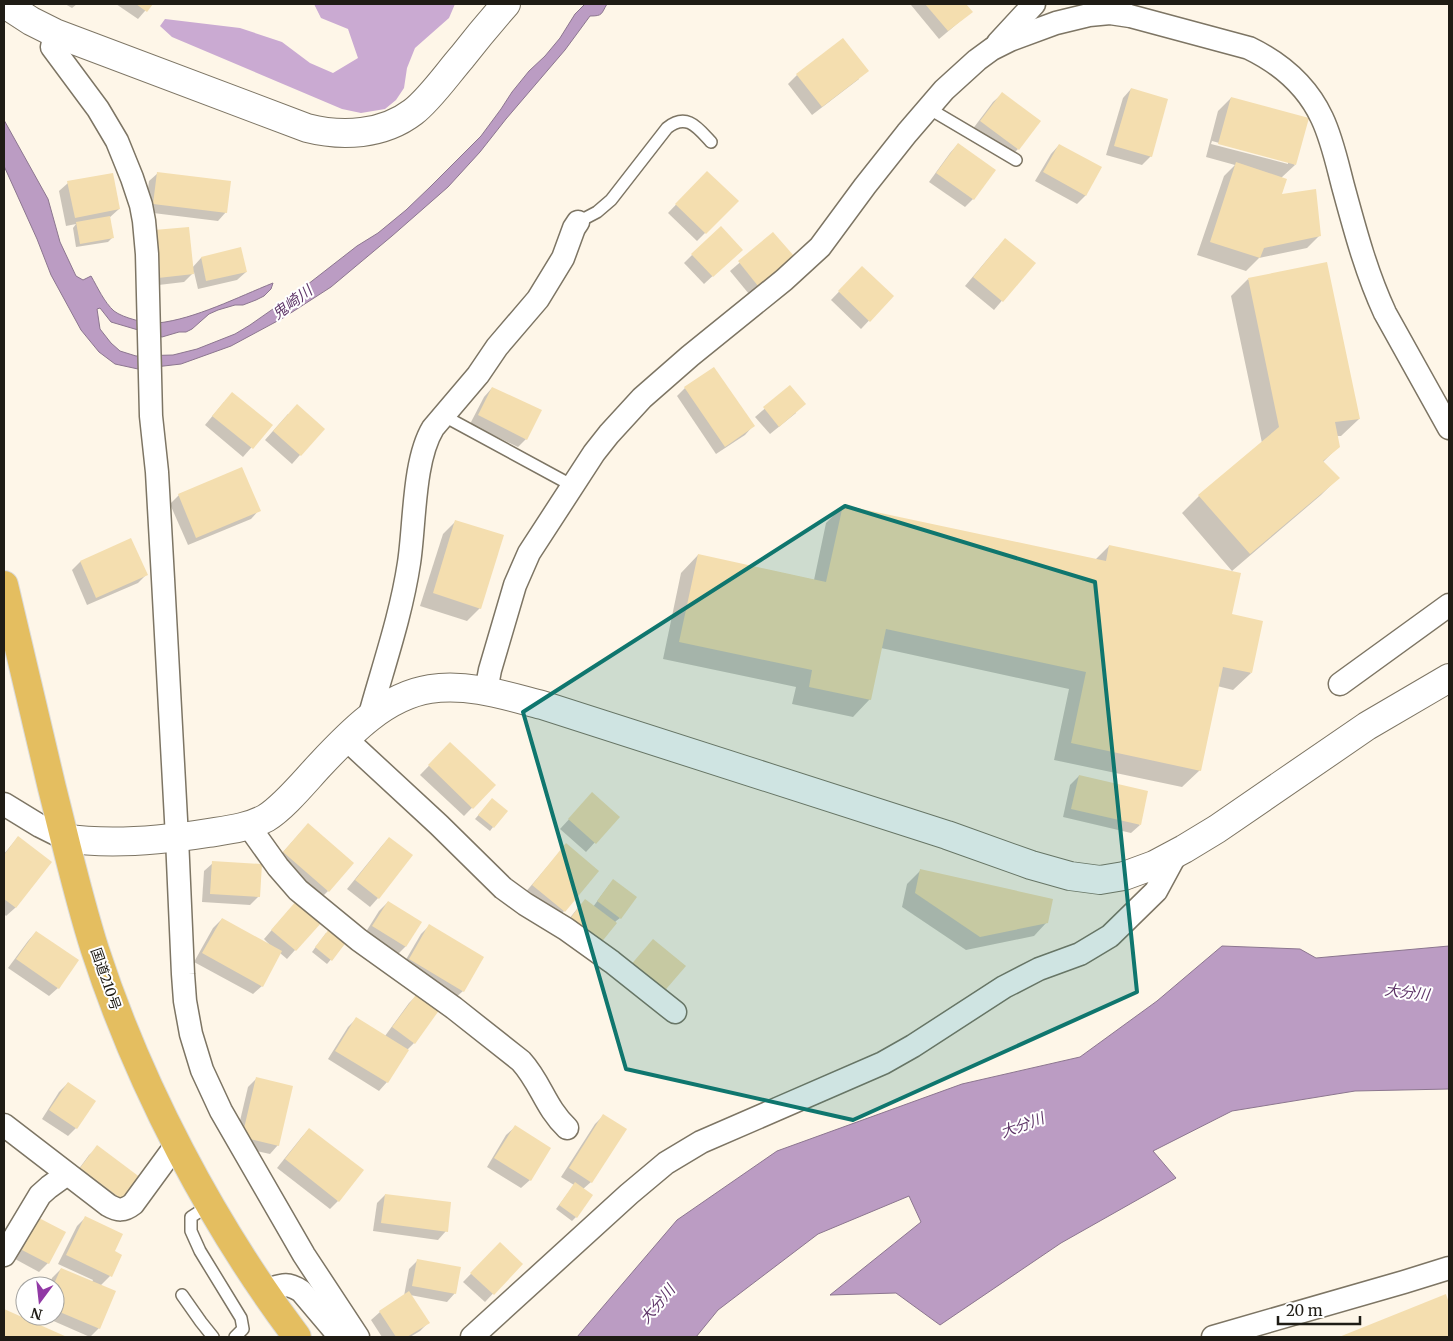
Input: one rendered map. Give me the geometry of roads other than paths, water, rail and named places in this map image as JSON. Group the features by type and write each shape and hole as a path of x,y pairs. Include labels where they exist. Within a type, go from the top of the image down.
{"highway":[{"name":"国道210号","path":"4,585 81,905 124,1031 179,1146 210,1204 264,1291 297,1337"}],"street":[{"path":"6,4 31,21 55,33 307,128 348,134 367,132 384,127 413,112 443,80 506,4"},
{"path":"486,691 490,670 515,585 529,553 594,453 609,434 642,398 690,356 784,280 820,247 865,186 928,108 963,71 992,49 1034,4"},
{"path":"992,49 1032,31 1056,23 1110,13 1153,21 1249,48 1263,55 1288,73 1311,100 1322,117 1331,140 1360,249 1375,293 1449,428"},
{"path":"55,33 52,47 98,109 117,141 132,178 144,221 147,254 151,416 159,511 178,838 183,974 185,1001 191,1034 202,1070 220,1111 308,1262 358,1337"},
{"path":"369,718 393,633 409,564 419,474 428,437 433,428 478,375 497,347 541,294 562,258 578,222"},
{"path":"1340,684 1449,605"},
{"path":"4,804 64,838 84,841 178,838 233,829 268,816 369,718 394,702 430,689 458,688 486,691 542,705 947,835 1031,865 1070,876 1100,880 1124,876 1154,865 1176,854 1217,829 1367,726 1449,678"},
{"path":"346,739 439,825 503,888 566,929 676,1012"},
{"path":"248,825 278,867 298,890 359,940 447,1002 521,1061 530,1071 549,1108 567,1128"},
{"path":"472,1337 629,1194 682,1152 883,1063 913,1046 1004,987 1039,969 1080,954 1110,936 1156,891 1176,854"},
{"path":"4,1125 108,1205 122,1210 133,1204 171,1152 179,1146"},
{"path":"4,1255 40,1195 67,1174"},
{"path":"1213,1337 1449,1268"},
{"path":"264,1291 285,1284 293,1286 301,1291 340,1337"}],"lane":[{"path":"928,108 1016,160"},
{"path":"578,222 597,212 611,200 671,124 684,121 691,123 698,127 711,142"},
{"path":"444,416 572,486"},
{"path":"210,1204 191,1217 191,1231 200,1251 241,1318 243,1329 235,1337"},
{"path":"182,1295 213,1337"}],"water":[{"name":"鬼崎川","path":"585,4 607,4 601,14 590,16 565,50 480,152 448,187 331,287 283,318 231,346 181,364 138,369 115,364 99,352 81,330 51,275 4,166 4,120 48,199 60,242 76,276 83,280 91,276 107,303 114,311 123,316 148,323 172,321 216,307 273,283 271,289 264,296 256,300 243,305 235,305 218,310 209,314 186,332 162,337 111,322 100,308 97,309 100,329 120,351 136,356 173,355 197,349 235,334 250,325 303,288 357,246 378,233 406,210 481,136 512,92 560,38 575,14"},
{"name":"大分川","path":"1222,946 1300,949 1316,958 1449,946 1449,1089 1355,1091 1232,1111 1153,1151 1176,1178 1061,1243 940,1325 896,1293 830,1295 921,1222 909,1196 818,1234 718,1310 696,1337 577,1337 677,1220 777,1151 962,1084 1080,1057 1157,1001"}]}
